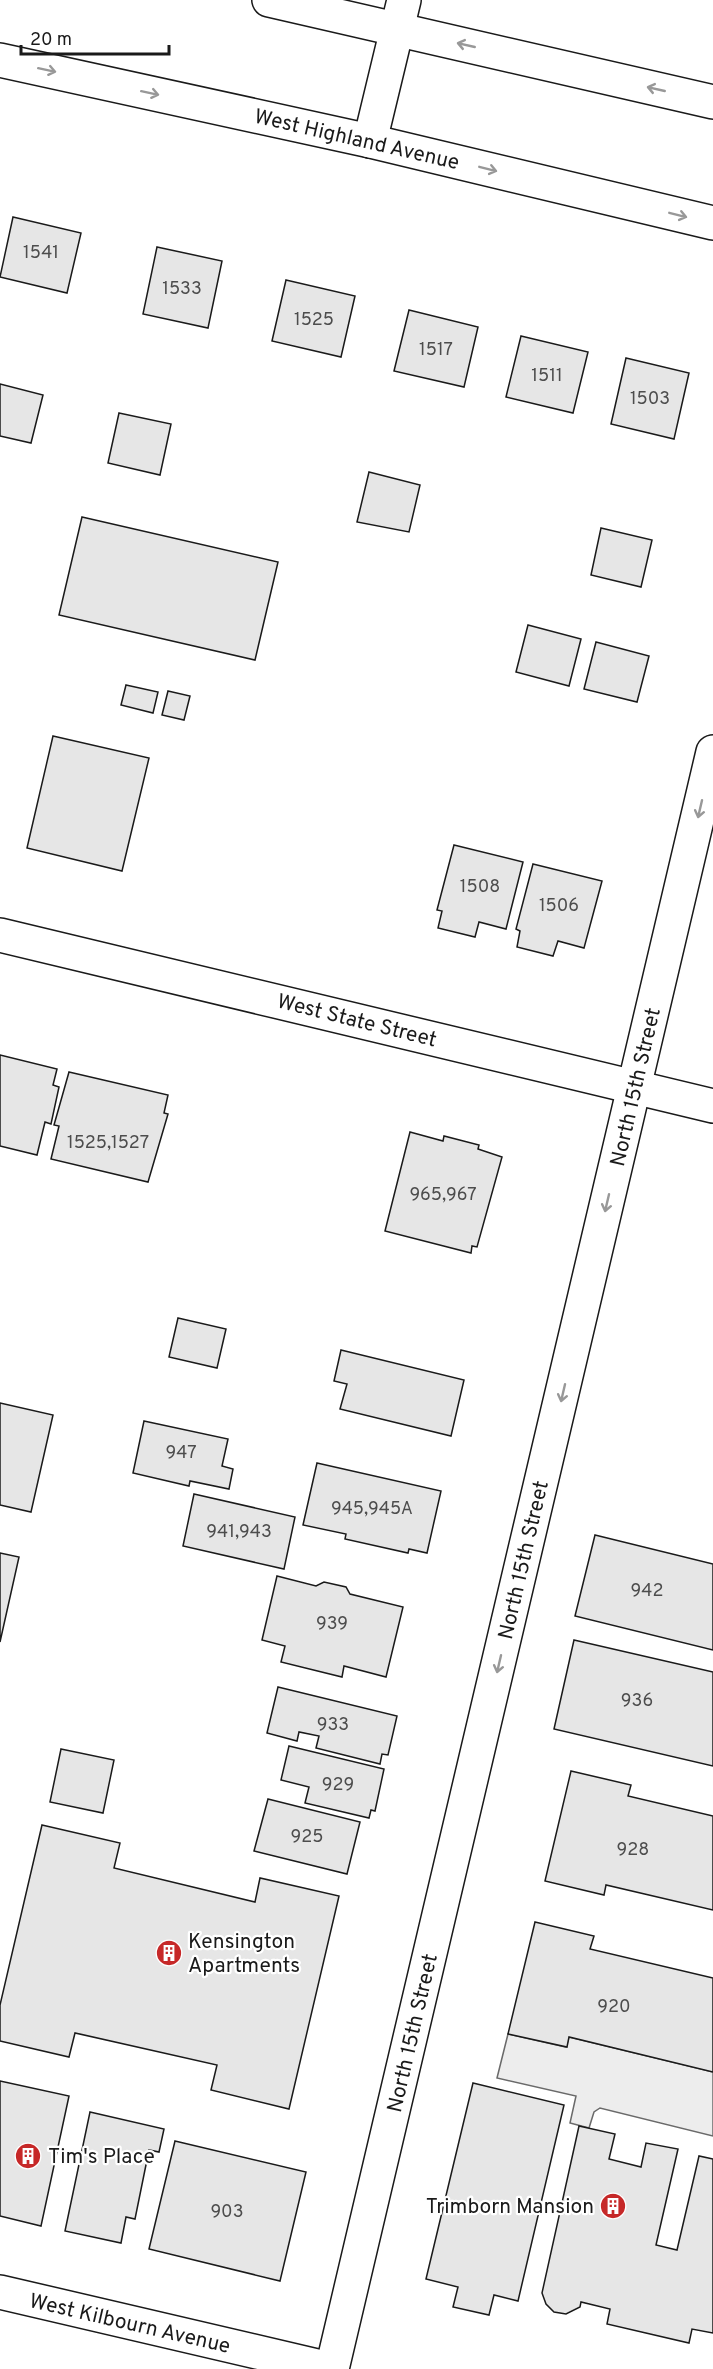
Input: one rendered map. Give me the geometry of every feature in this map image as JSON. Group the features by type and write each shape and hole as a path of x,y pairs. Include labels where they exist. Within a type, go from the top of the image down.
{"street":[{"path":"269,0 400,15 713,102"},
{"path":"370,141 400,15"},
{"name":"West Highland Avenue","path":"0,60 370,141 713,224"},
{"name":"North 15th Street","path":"331,2369 636,1087 713,752"},
{"name":"West State Street","path":"0,935 713,1106"},
{"name":"West Kilbourn Avenue","path":"0,2292 331,2369"}],"shaded area":[{"path":"508,2034 566,2047 569,2037 713,2072 713,2136 600,2108 594,2112 589,2128 570,2123 576,2096 497,2078"}],"building":[{"path":"13,217 81,233 67,293 0,277"},
{"path":"157,247 222,261 208,328 143,314"},
{"path":"286,280 355,296 341,357 272,341"},
{"path":"409,310 478,327 464,387 394,371"},
{"path":"521,336 588,352 573,413 506,397"},
{"path":"626,358 689,373 674,439 611,424"},
{"path":"0,384 43,395 31,443 0,436"},
{"path":"119,413 171,424 160,475 108,463"},
{"path":"369,472 420,485 409,532 357,522"},
{"path":"82,517 278,562 255,660 59,615"},
{"path":"601,528 652,540 641,587 591,575"},
{"path":"528,625 581,639 569,686 516,672"},
{"path":"596,642 649,656 637,702 584,689"},
{"path":"126,685 158,692 153,713 121,705"},
{"path":"168,691 190,696 184,720 162,715"},
{"path":"53,736 149,758 122,871 27,848"},
{"path":"454,845 523,862 506,929 479,922 475,937 438,928 442,911 437,910"},
{"path":"533,864 602,881 584,948 558,941 553,956 517,947 520,931 516,929"},
{"path":"0,1055 57,1069 53,1085 59,1087 51,1124 45,1122 37,1155 0,1146"},
{"path":"69,1072 168,1095 164,1113 168,1114 148,1182 51,1159 59,1126 54,1125"},
{"path":"410,1132 443,1141 444,1136 479,1145 478,1149 502,1157 477,1247 472,1246 471,1253 385,1231"},
{"path":"178,1318 226,1329 217,1368 169,1357"},
{"path":"341,1350 464,1380 451,1436 340,1409 347,1384 334,1381"},
{"path":"0,1403 53,1415 31,1512 0,1505"},
{"path":"144,1421 228,1439 222,1466 233,1469 229,1489 190,1481 189,1486 133,1473"},
{"path":"317,1463 441,1491 427,1553 409,1549 408,1553 345,1539 346,1534 303,1525"},
{"path":"194,1494 295,1517 284,1569 183,1546"},
{"path":"595,1535 713,1564 713,1650 575,1616"},
{"path":"0,1553 19,1557 0,1642"},
{"path":"277,1576 316,1586 324,1582 346,1587 350,1594 403,1607 386,1677 344,1666 342,1677 281,1662 285,1646 262,1640"},
{"path":"574,1640 713,1672 713,1766 554,1729"},
{"path":"278,1687 397,1716 388,1755 382,1754 380,1764 316,1748 319,1736 299,1732 297,1741 267,1733"},
{"path":"289,1746 384,1769 375,1811 371,1810 369,1818 305,1803 309,1787 281,1780"},
{"path":"61,1749 114,1760 103,1813 50,1802"},
{"path":"571,1771 631,1785 628,1796 713,1816 713,1910 606,1885 604,1895 545,1881"},
{"path":"268,1799 360,1822 347,1874 254,1851"},
{"name":"Kensington Apartments","path":"42,1825 120,1843 114,1868 255,1902 260,1878 339,1896 289,2109 211,2090 217,2065 75,2033 69,2057 0,2041 0,2005"},
{"path":"535,1922 594,1936 590,1949 713,1978 713,2072 569,2037 567,2047 508,2034"},
{"name":"Tim's Place","path":"0,2081 69,2096 41,2226 0,2216"},
{"path":"473,2083 564,2105 518,2301 494,2295 489,2315 453,2307 458,2287 426,2279"},
{"path":"90,2112 164,2129 159,2152 149,2150 135,2219 126,2217 121,2243 65,2231"},
{"name":"Trimborn Mansion","path":"579,2126 615,2134 609,2159 641,2167 646,2143 678,2149 656,2245 677,2250 699,2156 713,2159 713,2333 692,2329 689,2343 607,2324 610,2309 581,2302 580,2307 566,2314 554,2312 546,2304 542,2293"},
{"path":"175,2141 306,2172 280,2281 149,2249"}],"place":[{"name":"Kensington Apartments","path":"169,1953"},
{"name":"Tim's Place","path":"28,2156"},
{"name":"Trimborn Mansion","path":"613,2206"}]}
